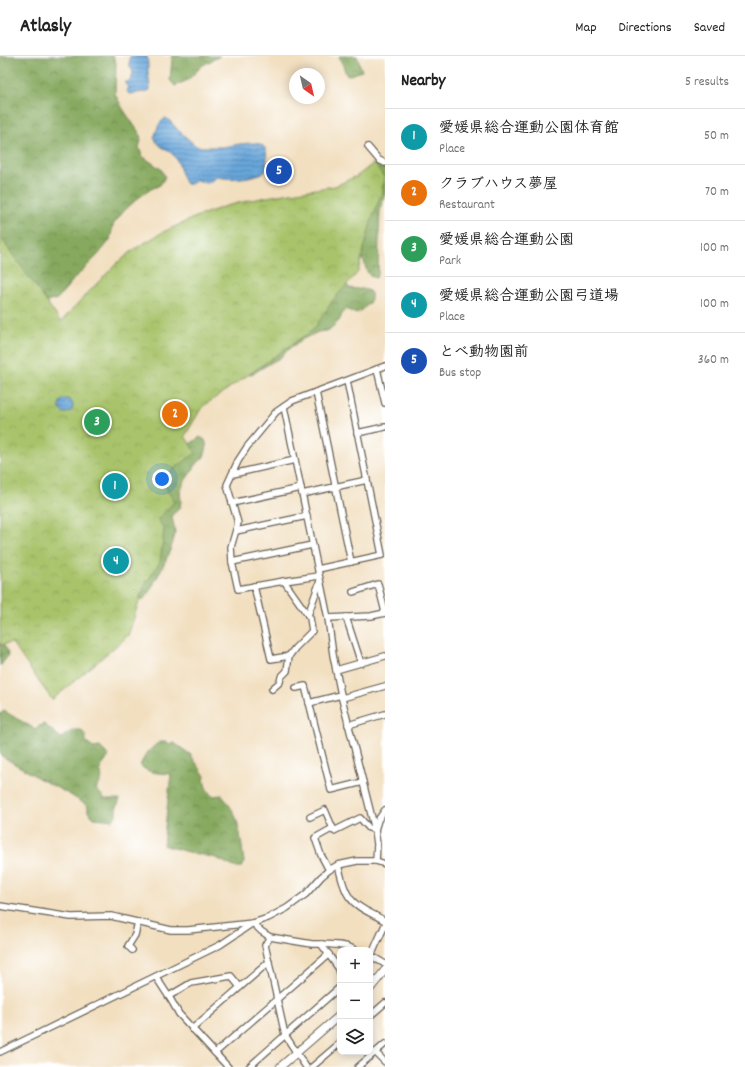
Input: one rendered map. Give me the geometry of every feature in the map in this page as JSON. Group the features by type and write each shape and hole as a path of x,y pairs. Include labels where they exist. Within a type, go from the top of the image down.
{"street":[{"path":"368,146 379,160 385,163"},
{"path":"319,578 284,581 238,589 232,562 231,547 238,523 228,484 238,461 247,447 276,412 292,401 385,366"},
{"path":"377,369 385,403"},
{"path":"318,569 382,555 347,381"},
{"path":"316,392 352,562"},
{"path":"284,407 328,618 341,697 378,844 376,861"},
{"path":"357,433 385,427"},
{"path":"233,474 295,460"},
{"path":"232,503 302,491 336,487 367,480"},
{"path":"236,531 307,516"},
{"path":"232,562 312,545"},
{"path":"308,615 319,578"},
{"path":"272,689 280,682 281,677 287,671 290,656 295,648 312,631 310,618 284,581"},
{"path":"328,618 371,616 385,612 378,584 353,592"},
{"path":"254,586 271,659 290,656"},
{"path":"346,617 361,663"},
{"path":"336,670 385,656"},
{"path":"296,688 305,686 330,790 363,782"},
{"path":"309,703 385,686"},
{"path":"348,724 385,716"},
{"path":"310,817 325,810 334,831 360,818 369,828 375,830"},
{"path":"375,830 378,820 385,810"},
{"path":"330,870 321,855 315,838 333,828"},
{"path":"0,906 71,917 111,916 171,930 188,930 253,923 268,918 287,908 306,894 321,877 338,865 357,861 376,861 385,864"},
{"path":"338,865 349,897 355,903 385,921"},
{"path":"128,946 135,936 138,922"},
{"path":"253,923 270,937 312,944 350,947"},
{"path":"0,1052 220,945 253,923"},
{"path":"373,951 385,925"},
{"path":"270,937 266,945 285,1035 306,1067"},
{"path":"321,944 337,966"},
{"path":"215,1052 329,954"},
{"path":"373,957 385,964"},
{"path":"192,1029 269,962"},
{"path":"373,985 385,970"},
{"path":"169,996 191,983 231,976 240,986"},
{"path":"156,977 179,1014 228,1067"},
{"path":"249,1067 337,990"},
{"path":"373,1013 385,1003"},
{"path":"280,1067 337,1018"},
{"path":"373,1051 385,1044"},
{"path":"312,1067 337,1046"},
{"path":"373,1053 385,1062"},
{"path":"358,1067 369,1055"}],"green space":[{"path":"0,56 113,56 116,63 115,94 140,134 141,141 139,147 142,156 161,169 165,177 160,185 151,189 137,199 124,211 113,225 110,240 98,255 73,280 57,299 50,301 42,301 0,242"},
{"path":"171,56 220,56 203,65 188,80 175,86 170,80"},
{"path":"339,56 357,56 362,71 347,76"},
{"path":"374,163 384,177 381,194 371,222 358,272 333,300 314,329 202,407 185,436 196,453 161,478 174,502 158,519 164,530 160,562 144,586 128,636 52,700 12,643 0,645 0,237 61,322 116,264 136,248 163,232 198,216 226,206 278,195 335,186 357,176"},
{"path":"378,163 385,165 385,194 380,209 378,275 376,278 371,276 367,272 364,261 356,255 346,283 349,288 369,291 371,294 370,301 362,310 356,313 347,309 343,312 339,321 330,329 318,332 305,338 291,347 280,358 251,375 247,374 299,216"},
{"path":"200,437 205,440 207,447 204,457 184,482 180,492 180,508 172,515 175,533 174,540 149,593 136,603 150,520 162,495 167,475 174,459 189,449 190,444"},
{"path":"0,642 6,648 8,656 0,666"},
{"path":"4,711 35,729 44,724 61,738 73,730 81,730 85,735 86,741 93,748 100,747 109,756 100,769 100,784 96,789 105,799 120,799 116,809 116,815 113,820 94,818 88,812 88,806 0,755 0,714"},
{"path":"160,742 167,742 170,744 174,743 190,754 205,776 205,784 210,794 212,796 222,795 231,808 238,824 244,862 242,867 234,867 216,858 163,845 171,774 150,772 140,765 148,752"}],"water":[{"path":"130,56 147,56 150,90 129,94 127,91 129,87 124,83 131,80 133,74 129,65"},
{"path":"166,118 196,146 221,147 254,143 262,145 267,153 265,172 242,178 217,177 208,183 196,180 191,184 186,184 175,157 159,145 154,138 159,124"},
{"path":"66,399 71,401 73,406 71,411 66,413 61,411 59,406 61,401"}],"place":[{"name":"とべ動物園前","path":"279,171"},
{"name":"クラブハウス夢屋","path":"175,414"},
{"name":"愛媛県総合運動公園","path":"97,422"},
{"name":"愛媛県総合運動公園体育館","path":"115,486"},
{"name":"愛媛県総合運動公園弓道場","path":"116,561"}]}
